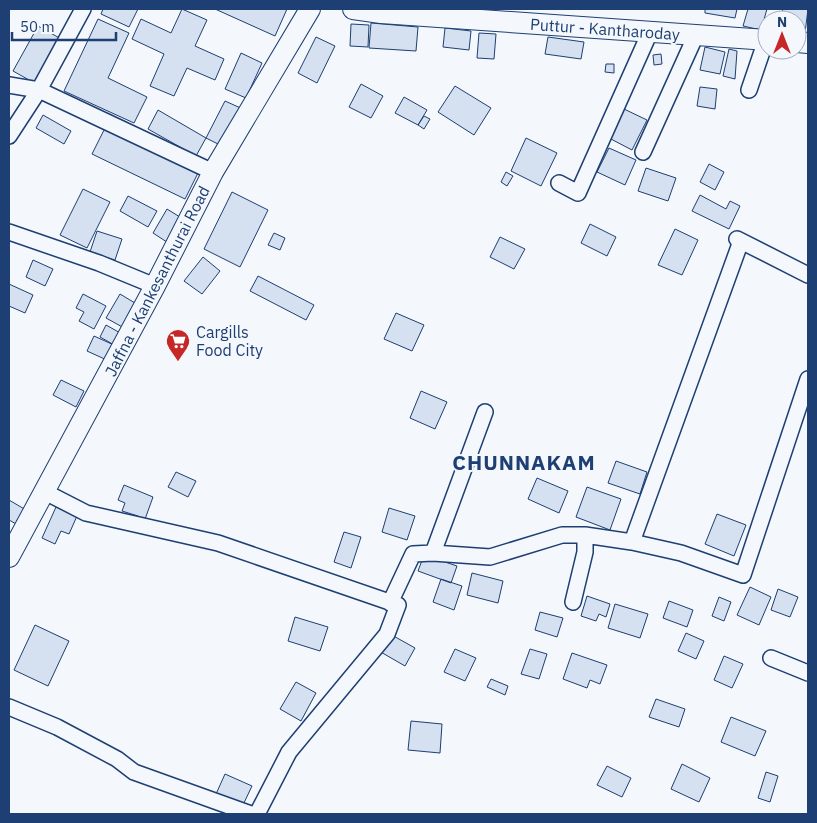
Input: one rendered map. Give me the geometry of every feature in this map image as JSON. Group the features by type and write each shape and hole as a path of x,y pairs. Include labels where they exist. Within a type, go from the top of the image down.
{"main road":[{"name":"Jaffna - Kankesanthurai Road","path":"9,557 155,286 213,172 310,9"},
{"name":"Puttur - Kantharoday","path":"353,9 381,13 757,39"}],"street":[{"path":"9,136 39,90 83,9"},
{"path":"559,183 578,193 650,32"},
{"path":"643,152 696,36"},
{"path":"749,90 759,60"},
{"path":"9,84 39,90 213,172"},
{"path":"9,232 99,263 155,286"},
{"path":"632,542 739,240 808,275"},
{"path":"390,603 413,554 433,553 490,557 562,535 584,535 632,542 681,553 743,575 808,379"},
{"path":"433,553 484,412"},
{"path":"45,492 86,514 218,543 398,605 387,634 289,752 257,814"},
{"path":"572,602 584,552 584,535"},
{"path":"771,658 808,673"},
{"path":"9,707 58,726 117,759 134,772 251,814"}],"building":[{"path":"103,9 138,9 129,27 101,14"},
{"path":"182,9 207,20 195,46 224,59 215,80 187,68 174,96 150,86 164,54 132,39 141,19 171,33"},
{"path":"215,9 287,9 275,36"},
{"path":"705,9 737,9 735,18 705,13"},
{"path":"748,9 767,9 757,10 757,29 743,26"},
{"path":"808,9 807,17 807,10 783,10"},
{"path":"98,19 129,33 108,78 147,97 134,123 64,91"},
{"path":"371,23 418,27 416,51 369,48"},
{"path":"351,24 369,25 368,47 350,46"},
{"path":"38,26 63,40 38,85 13,71"},
{"path":"445,28 471,31 469,50 443,47"},
{"path":"479,33 496,34 494,59 477,58"},
{"path":"316,37 335,46 317,83 298,73"},
{"path":"548,37 584,42 581,59 545,54"},
{"path":"705,47 725,52 720,74 700,70"},
{"path":"729,49 737,51 735,79 723,76"},
{"path":"241,53 262,63 246,98 225,89"},
{"path":"661,54 662,64 654,65 653,55"},
{"path":"606,64 614,64 614,73 605,72"},
{"path":"361,84 383,96 371,118 349,107"},
{"path":"455,86 491,108 474,135 438,112"},
{"path":"700,87 717,89 715,109 697,106"},
{"path":"404,97 427,110 418,125 395,113"},
{"path":"225,101 245,110 226,148 206,138"},
{"path":"624,109 647,120 632,150 609,138"},
{"path":"158,110 206,138 196,156 148,129"},
{"path":"43,115 71,131 64,144 36,128"},
{"path":"424,116 430,119 424,129 418,125"},
{"path":"105,128 198,173 185,199 92,154"},
{"path":"526,138 557,153 541,186 511,171"},
{"path":"609,148 636,160 625,185 597,172"},
{"path":"709,164 724,172 715,190 700,182"},
{"path":"646,168 676,178 668,201 638,191"},
{"path":"506,172 513,176 507,186 501,182"},
{"path":"83,189 110,202 87,248 60,235"},
{"path":"232,192 268,210 240,267 204,249"},
{"path":"700,195 726,209 730,201 740,206 729,229 692,211"},
{"path":"128,196 157,211 148,227 120,211"},
{"path":"167,209 188,222 173,246 153,233"},
{"path":"590,224 616,237 607,256 581,243"},
{"path":"675,229 698,240 682,275 658,265"},
{"path":"97,231 122,239 115,260 90,252"},
{"path":"274,233 285,238 280,250 268,245"},
{"path":"500,237 525,249 514,269 490,257"},
{"path":"203,257 220,271 202,294 184,281"},
{"path":"33,260 53,269 45,286 26,277"},
{"path":"258,276 314,305 306,320 250,291"},
{"path":"9,284 33,295 25,313 9,306"},
{"path":"83,294 106,306 94,329 79,321 84,312 76,308"},
{"path":"120,294 140,306 126,329 106,318"},
{"path":"396,313 424,325 412,351 384,339"},
{"path":"106,325 124,335 118,347 100,337"},
{"path":"94,336 116,346 109,361 87,351"},
{"path":"61,380 84,391 76,407 53,395"},
{"path":"421,391 447,402 435,429 410,418"},
{"path":"616,461 647,472 640,494 608,483"},
{"path":"176,472 196,481 188,497 168,487"},
{"path":"537,478 568,491 559,513 528,499"},
{"path":"124,485 153,497 144,522 138,519 138,516 122,511 125,503 118,500"},
{"path":"587,487 621,499 610,530 576,517"},
{"path":"9,500 26,510 18,525 9,520"},
{"path":"56,507 77,516 69,534 61,531 55,544 42,538"},
{"path":"389,508 415,516 407,540 382,532"},
{"path":"717,514 746,525 734,556 705,544"},
{"path":"344,532 361,537 351,568 334,562"},
{"path":"424,555 457,566 451,583 418,571"},
{"path":"472,573 503,581 498,603 467,595"},
{"path":"441,579 462,586 454,610 433,602"},
{"path":"750,587 771,597 759,625 737,615"},
{"path":"778,589 798,597 790,617 771,610"},
{"path":"587,596 610,604 606,617 599,614 596,621 581,616"},
{"path":"719,597 731,602 724,621 712,616"},
{"path":"669,601 693,610 687,627 663,618"},
{"path":"615,604 648,614 640,638 608,628"},
{"path":"540,612 563,618 557,637 535,630"},
{"path":"295,617 328,627 320,651 288,641"},
{"path":"35,625 69,641 48,686 14,670"},
{"path":"686,633 704,641 696,659 678,651"},
{"path":"390,634 415,648 405,666 379,651"},
{"path":"455,649 476,658 465,681 444,672"},
{"path":"530,649 547,654 539,679 521,674"},
{"path":"572,653 607,665 600,684 590,680 587,688 563,679"},
{"path":"724,656 743,664 732,688 714,680"},
{"path":"491,679 508,686 505,695 487,687"},
{"path":"296,682 316,693 301,721 280,709"},
{"path":"656,699 685,709 679,727 649,717"},
{"path":"731,717 766,731 755,756 721,742"},
{"path":"411,721 442,724 440,753 408,750"},
{"path":"682,764 710,778 699,802 671,789"},
{"path":"607,766 631,778 622,797 597,785"},
{"path":"766,772 778,776 770,802 758,798"},
{"path":"225,774 252,786 242,807 216,794"}],"place":[{"name":"Cargills Food City","path":"178,362"}],"district":[{"name":"CHUNNAKAM","path":"524,462"}]}
